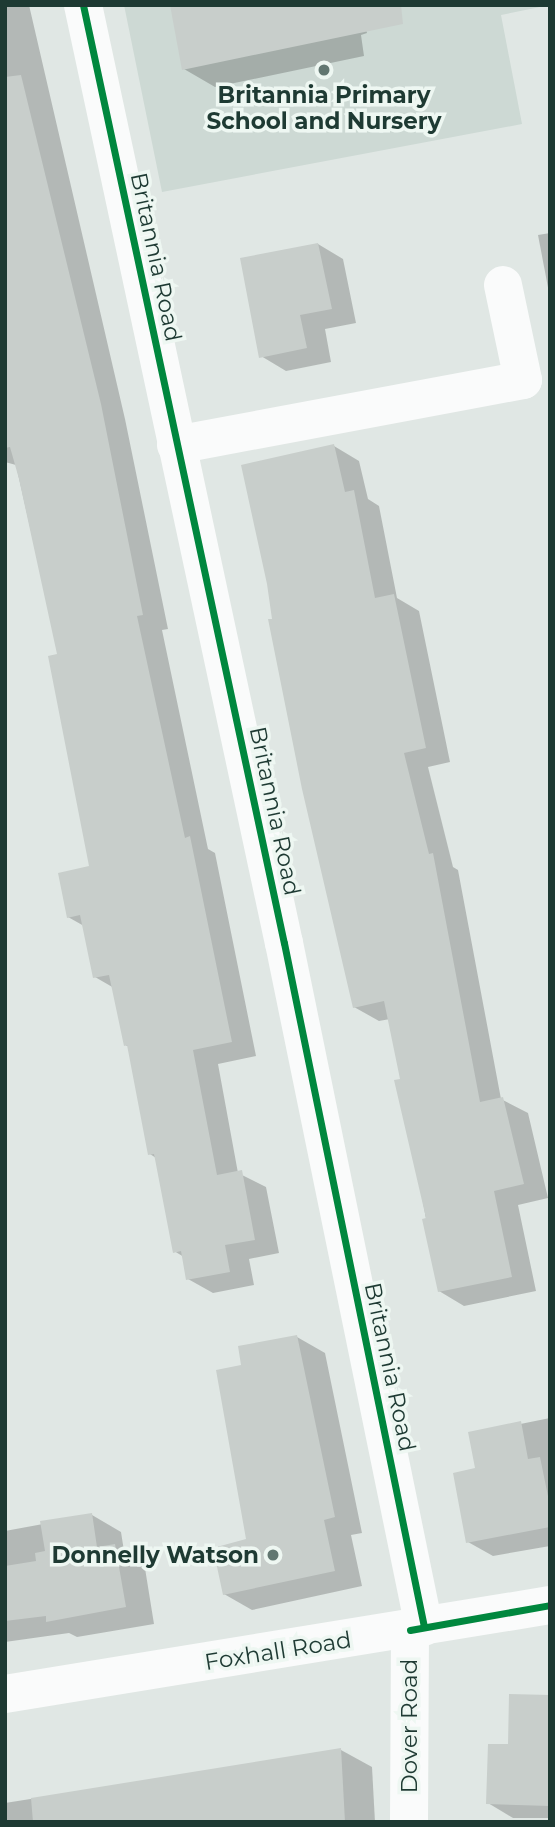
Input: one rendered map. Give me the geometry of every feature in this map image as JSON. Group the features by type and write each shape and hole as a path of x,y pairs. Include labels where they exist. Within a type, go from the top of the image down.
{"street":[{"name":"Britannia Road","path":"83,5 282,929 417,1628"},
{"path":"176,445 523,380 503,285"},
{"name":"Foxhall Road","path":"5,1695 550,1605"},
{"name":"Dover Road","path":"409,1822 417,1628"}],"shaded area":[{"name":"Britannia Primary School and Nursery","path":"124,5 550,5 501,15 522,124 162,192"}],"building":[{"path":"170,5 401,5 403,24 182,70"},
{"path":"21,75 101,404 143,615 137,616 185,838 190,836 232,1042 193,1050 217,1175 242,1170 255,1240 225,1245 230,1272 186,1280 181,1251 173,1253 154,1154 148,1155 127,1045 124,1046 109,975 93,978 80,915 67,918 58,873 89,866 48,656 57,654 19,479 10,447 5,448 5,77"},
{"path":"318,243 332,309 300,315 307,348 259,358 240,258"},
{"path":"334,444 345,492 354,490 375,598 394,594 426,748 404,753 429,854 433,853 480,1102 503,1097 524,1184 494,1191 512,1277 438,1292 422,1219 426,1218 394,1080 400,1079 384,1001 353,1008 302,789 268,619 272,619 267,584 241,465"},
{"path":"297,1335 335,1517 324,1520 335,1571 223,1595 213,1548 246,1539 216,1370 241,1365 238,1346"},
{"path":"521,1421 528,1459 540,1457 550,1506 550,1527 466,1543 453,1473 475,1468 468,1432"},
{"path":"92,1513 97,1547 115,1544 126,1607 46,1622 46,1616 5,1621 5,1566 36,1561 35,1553 45,1551 40,1521"},
{"path":"509,1694 550,1695 550,1806 486,1804 488,1744 508,1744"},
{"path":"341,1748 345,1822 33,1822 31,1798"}],"cycle path":[{"path":"83,5 284,943 424,1627"},
{"path":"410,1630 550,1605"}],"place":[{"name":"Britannia Primary School and Nursery","path":"324,70"},
{"name":"Donnelly Watson","path":"273,1555"}]}
